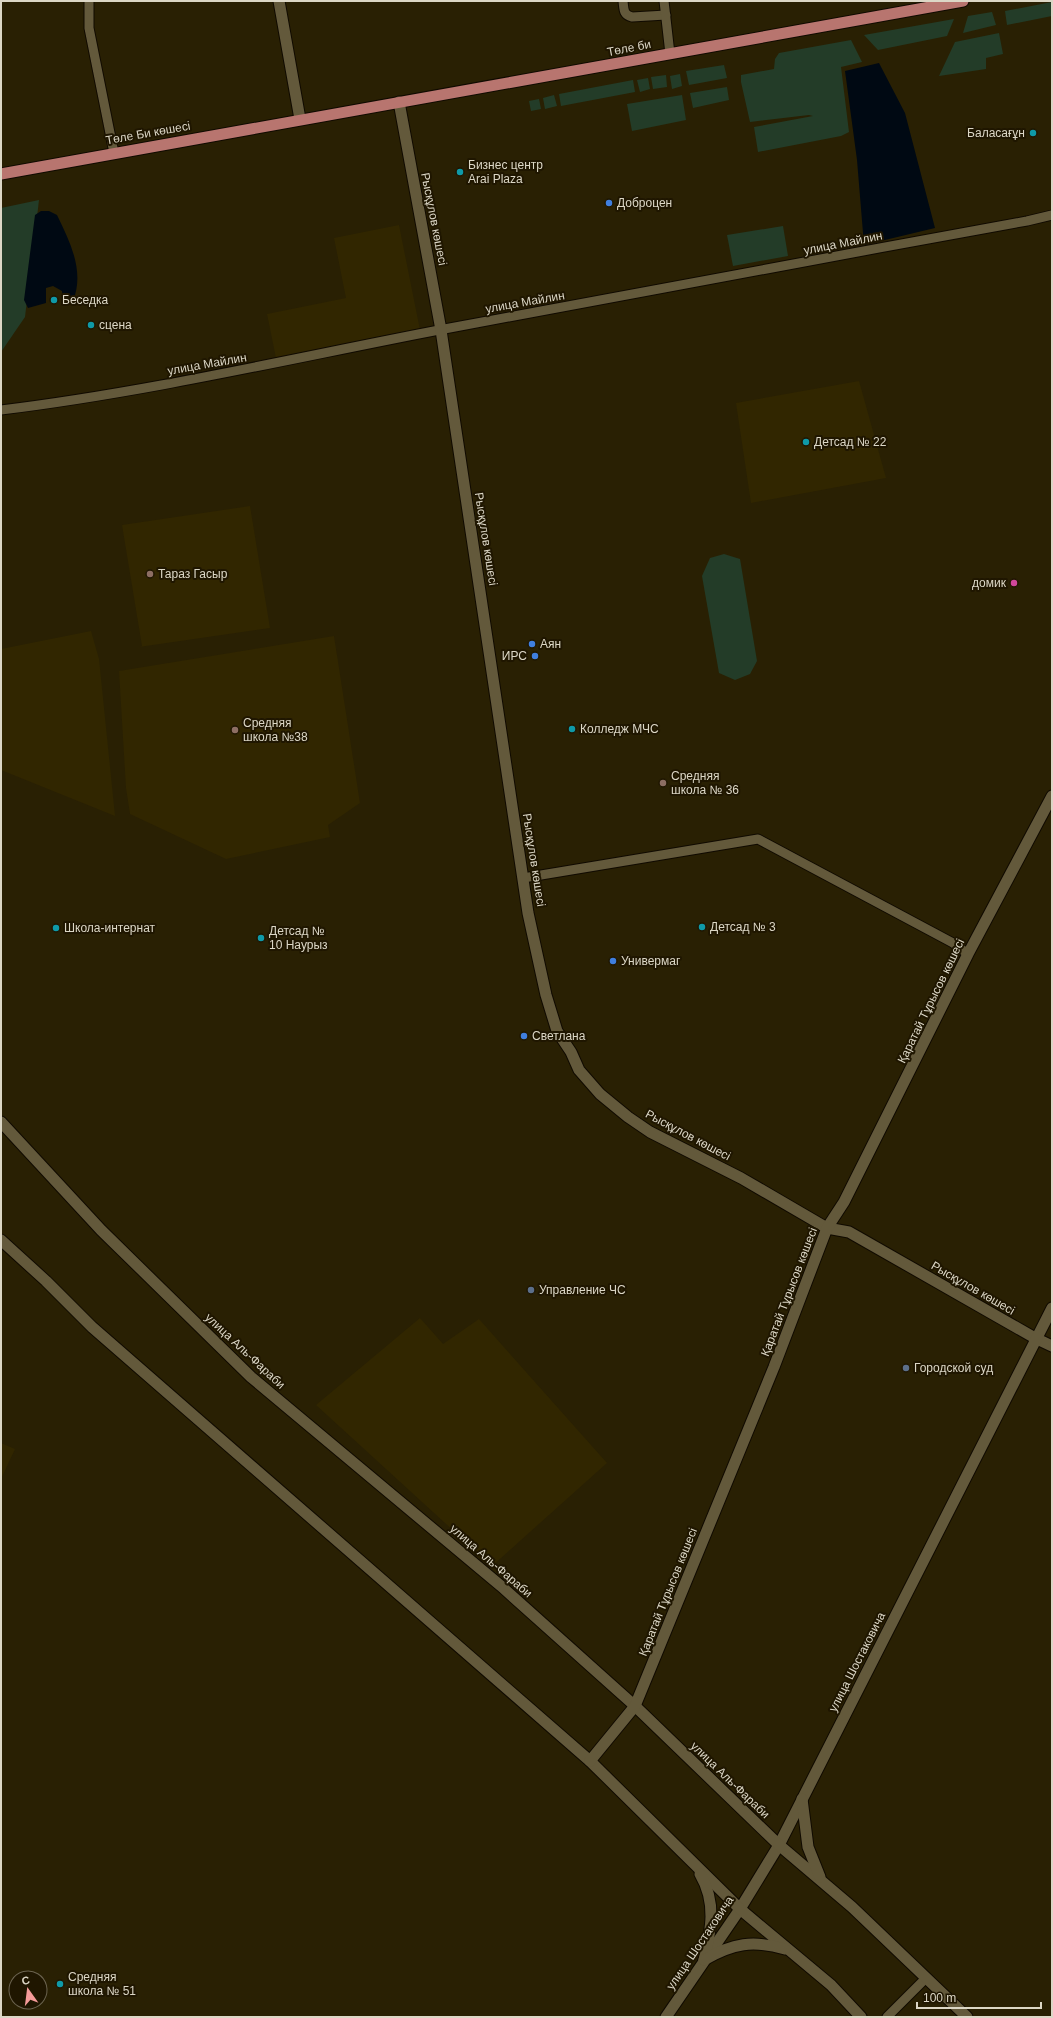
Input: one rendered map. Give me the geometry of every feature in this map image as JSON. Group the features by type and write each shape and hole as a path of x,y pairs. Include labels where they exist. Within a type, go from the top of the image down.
{"main road":[{"path":"279,1 300,119"},
{"name":"Төле би","path":"300,119 963,1"},
{"name":"Рысқұлов көшесі","path":"399,102 441,330 528,913 546,994 557,1031 571,1052 579,1070 600,1094 628,1117 650,1132 741,1178 827,1228 849,1232 1035,1338 1052,1346"},
{"name":"Төле Би көшесі","path":"1,174 300,119"},
{"name":"Қаратай Тұрысов көшесі","path":"590,1762 636,1706 774,1367 827,1228 844,1202 968,954 1052,796"},
{"name":"улица Аль-Фараби","path":"1,1122 101,1230 251,1377 500,1586 636,1706 779,1845 852,1907 967,2017"},
{"path":"1,1240 46,1281 92,1327 590,1762 740,1909 831,1985 861,2017"},
{"name":"улица Шостаковича","path":"666,2017 740,1909 779,1845 1035,1338 1052,1308"},
{"path":"802,1799 808,1847 814,1864 824,1883"},
{"path":"695,1865 709,1893 712,1909 712,1925 704,1960"},
{"path":"704,1960 721,1950 740,1944 755,1943 789,1950"}],"street":[{"path":"89,1 89,28 114,153"},
{"path":"623,1 627,16 666,15"},
{"path":"664,1 670,54"},
{"name":"улица Майлин","path":"1,410 71,400 260,366 441,330 1027,221 1052,215"},
{"path":"523,878 758,839 953,943 968,954"},
{"path":"887,2017 926,1978"}],"shaded area":[{"path":"879,63 905,113 935,228 864,245 857,160 845,71"},
{"path":"41,211 49,211 57,215 67,236 77,268 76,290 73,301 63,301 62,291 53,286 46,288 46,303 28,308 24,300 35,215"},
{"path":"399,225 420,330 276,358 267,314 346,298 334,238"},
{"path":"859,381 886,478 751,503 736,403"},
{"path":"250,506 270,628 139,647 142,646 122,525"},
{"path":"91,631 99,659 115,816 1,770 1,649"},
{"name":"Средняя школа №38","path":"334,636 360,803 328,825 330,837 226,859 130,814 126,788 119,671"},
{"path":"420,1318 443,1344 479,1319 607,1463 492,1566 316,1405"},
{"path":"1,1443 15,1449 1,1479"}],"green space":[{"path":"1052,2 1052,16 1007,25 1005,11"},
{"path":"992,12 996,25 963,33 968,16"},
{"path":"954,19 947,36 878,50 864,35"},
{"path":"999,33 1003,54 986,58 986,69 939,76 955,42"},
{"path":"851,40 862,62 841,67 849,132 841,136 758,152 754,127 813,116 809,115 750,122 741,82 741,75 774,69 775,59 779,53"},
{"path":"724,65 727,78 689,85 686,71"},
{"path":"680,74 682,86 672,89 670,76"},
{"path":"666,75 667,87 653,89 651,77"},
{"path":"648,78 650,89 640,92 637,80"},
{"path":"633,80 635,92 561,106 559,94"},
{"path":"727,87 729,100 693,108 690,93"},
{"path":"554,95 557,106 545,109 543,98"},
{"path":"682,95 686,120 632,131 627,104"},
{"path":"539,99 541,109 531,111 529,101"},
{"path":"39,200 25,317 1,352 1,208"},
{"path":"783,226 788,256 733,266 727,235"},
{"path":"724,554 740,559 757,661 750,674 735,680 719,673 702,576 710,558"}],"place":[{"name":"Баласағұн","path":"1033,133"},
{"name":"Бизнес центр Arai Plaza","path":"460,172"},
{"name":"Доброцен","path":"609,203"},
{"name":"Беседка","path":"54,300"},
{"name":"сцена","path":"91,325"},
{"name":"Детсад № 22","path":"806,442"},
{"name":"Тараз Гасыр","path":"150,574"},
{"name":"домик","path":"1014,583"},
{"name":"Аян","path":"532,644"},
{"name":"ИРС","path":"535,656"},
{"name":"Колледж МЧС","path":"572,729"},
{"name":"Средняя школа №38","path":"235,730"},
{"name":"Средняя школа № 36","path":"663,783"},
{"name":"Детсад № 3","path":"702,927"},
{"name":"Школа-интернат","path":"56,928"},
{"name":"Детсад № 10 Наурыз","path":"261,938"},
{"name":"Универмаг","path":"613,961"},
{"name":"Светлана","path":"524,1036"},
{"name":"Управление ЧС","path":"531,1290"},
{"name":"Городской суд","path":"906,1368"},
{"name":"Средняя школа № 51","path":"60,1984"}]}
